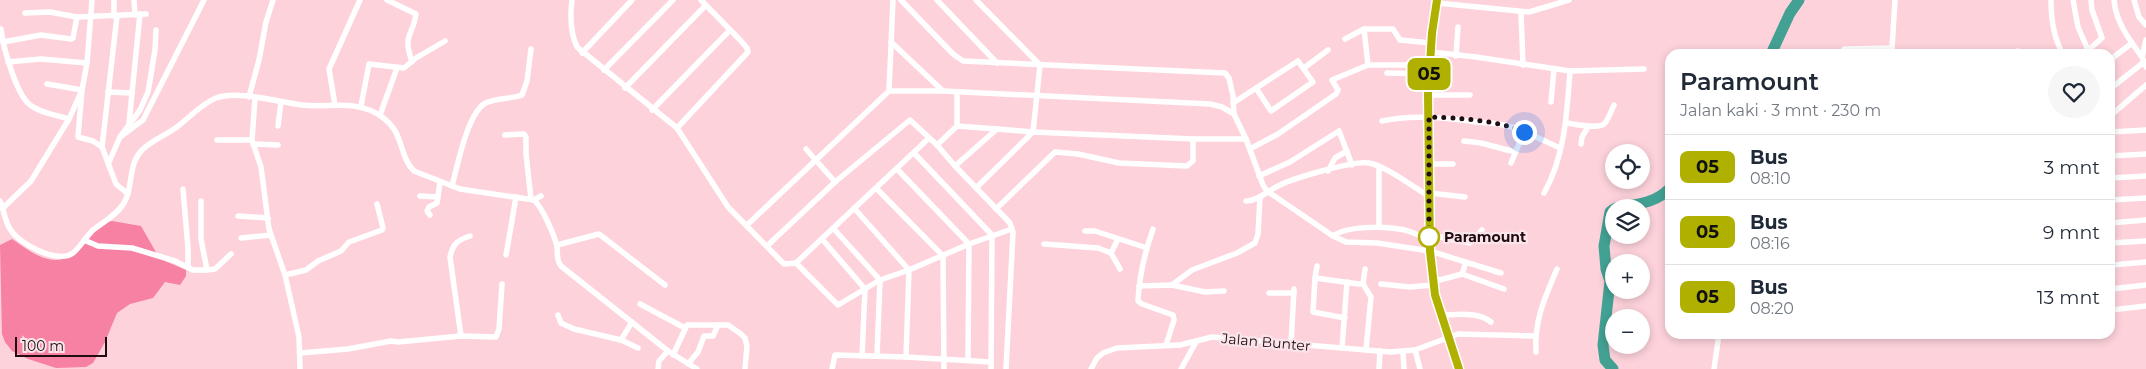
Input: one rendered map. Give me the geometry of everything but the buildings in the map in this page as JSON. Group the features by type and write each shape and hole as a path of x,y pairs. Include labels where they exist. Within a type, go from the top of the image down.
{"main road":[{"path":"1437,1 1431,43 1428,95 1429,236 1432,284 1440,315 1459,369"}],"street":[{"path":"92,0 78,137 93,141 102,147"},
{"path":"114,0 115,16 102,147 116,184 128,194"},
{"path":"129,125 140,14 134,0"},
{"path":"120,137 143,120 204,0"},
{"path":"273,0 266,22 252,98 253,142 261,167 271,235 285,275 299,337 300,369"},
{"path":"335,106 329,69 360,0"},
{"path":"387,0 416,14 407,39 412,62"},
{"path":"572,0 570,15 572,37 582,53 677,128 728,207 784,264 796,263 929,138"},
{"path":"582,53 632,0"},
{"path":"604,70 673,0"},
{"path":"677,128 748,52 747,48 701,0"},
{"path":"889,91 893,0"},
{"path":"901,0 960,60 1225,73 1229,78 1234,103 1234,114 1246,138 1259,176 1267,191 1333,236 1346,242 1430,251 1501,273"},
{"path":"937,0 997,63"},
{"path":"976,0 1040,65 1033,132 976,188"},
{"path":"1437,1 1529,12 1545,3 1569,0"},
{"path":"1892,49 1895,0"},
{"path":"2051,0 2053,24 2059,49"},
{"path":"2073,0 2085,49"},
{"path":"2089,49 2102,38 2092,10 2091,0"},
{"path":"2114,0 2116,16 2122,29 2144,58"},
{"path":"2134,0 2139,17 2146,25"},
{"path":"625,88 705,6"},
{"path":"25,13 50,12 77,17 140,14"},
{"path":"1521,12 1522,65"},
{"path":"3,42 41,35 71,39 73,38 77,17"},
{"path":"1456,56 1458,27"},
{"path":"1,29 12,75 29,105 69,119"},
{"path":"1345,39 1364,30 1393,29 1400,40 1431,43"},
{"path":"109,162 120,137 140,110 148,92 155,50 156,30"},
{"path":"652,110 730,30"},
{"path":"1364,30 1368,65"},
{"path":"2115,84 2144,58 2146,40"},
{"path":"361,106 369,64 404,68 445,41"},
{"path":"891,42 943,91"},
{"path":"2115,56 2132,42"},
{"path":"452,186 468,129 479,107 486,102 522,95 527,81 531,49"},
{"path":"1304,68 1328,50"},
{"path":"1431,52 1456,56 1476,56 1522,65 1570,71 1644,69"},
{"path":"8,62 41,59 87,63"},
{"path":"1234,103 1256,88 1298,61 1313,82 1271,111 1256,88"},
{"path":"1250,149 1278,134 1336,94 1338,90 1332,80 1368,65 1429,70"},
{"path":"380,115 397,68"},
{"path":"1551,102 1554,69"},
{"path":"1388,73 1429,70"},
{"path":"1544,193 1555,171 1566,123 1570,71"},
{"path":"47,84 82,90"},
{"path":"2115,112 2146,85"},
{"path":"3,208 32,181 69,119 82,90"},
{"path":"747,225 889,91 943,91 1210,104 1222,107 1234,114"},
{"path":"108,92 132,93"},
{"path":"956,92 957,126"},
{"path":"1428,95 1470,95"},
{"path":"0,201 11,231 46,254 55,257 67,256 119,210 128,194 134,161 142,150 178,126 214,98 230,96 318,106 361,106 380,115 393,127 399,136 411,168 440,182 469,191 533,200 540,206 557,245 557,258 561,266 670,353 697,369"},
{"path":"278,126 281,102"},
{"path":"1566,123 1588,126 1603,125 1614,105"},
{"path":"1382,121 1429,117 1495,123 1524,132 1560,148"},
{"path":"767,246 835,182 910,120 937,145 1010,223 1012,228 1006,369"},
{"path":"937,145 957,126 1033,132 1193,139 1246,138"},
{"path":"1582,144 1582,137 1588,126"},
{"path":"955,166 996,129"},
{"path":"2115,132 2146,130"},
{"path":"1259,176 1296,159 1338,131 1341,132 1352,164"},
{"path":"1511,163 1524,132"},
{"path":"505,135 524,134 526,137 526,154 533,200"},
{"path":"996,209 1055,152 1078,154 1119,163 1187,166 1193,161 1193,139"},
{"path":"217,140 278,145"},
{"path":"1464,141 1481,143 1515,152"},
{"path":"806,149 835,182"},
{"path":"1328,171 1335,158 1348,151"},
{"path":"832,369 835,355 906,356 968,360 991,366 992,235 914,153"},
{"path":"2115,156 2146,154"},
{"path":"1246,201 1260,197 1267,191 1288,181 1352,164 1369,163 1430,195 1465,197"},
{"path":"1429,164 1453,164"},
{"path":"1379,167 1379,227"},
{"path":"897,168 969,244 968,360"},
{"path":"2115,178 2146,176"},
{"path":"430,215 427,211 429,207 437,203 440,182"},
{"path":"876,188 943,256 944,369"},
{"path":"183,189 188,267"},
{"path":"420,196 438,197"},
{"path":"533,200 541,196"},
{"path":"506,254 516,197"},
{"path":"1172,285 1192,270 1248,249 1255,242 1258,234 1260,197"},
{"path":"2115,200 2146,198"},
{"path":"201,201 200,239 207,270"},
{"path":"285,275 306,270 318,261 341,251 349,242 382,230 377,204"},
{"path":"854,208 909,270 906,356"},
{"path":"238,216 268,218"},
{"path":"2115,223 2146,220"},
{"path":"1333,236 1343,231 1379,227 1406,230 1470,244 1482,230"},
{"path":"833,228 880,280 877,356"},
{"path":"796,263 838,305 880,280 1012,228"},
{"path":"1153,229 1139,286 1140,303 1171,314 1174,318 1166,344"},
{"path":"1085,231 1096,231 1147,248"},
{"path":"557,245 599,234 665,285"},
{"path":"241,238 271,235"},
{"path":"461,336 450,257 452,246 458,240 470,236"},
{"path":"822,239 865,289 862,356"},
{"path":"1111,253 1118,239"},
{"path":"84,240 98,246 132,248 175,261 193,270 207,270 219,266 231,254"},
{"path":"2115,244 2146,241"},
{"path":"1044,244 1098,248 1111,253 1120,269"},
{"path":"2115,265 2146,262"},
{"path":"1462,274 1465,265"},
{"path":"1317,266 1314,313 1344,318"},
{"path":"1364,269 1363,284 1371,300 1366,350"},
{"path":"1536,352 1537,320 1543,300 1557,269"},
{"path":"1381,284 1410,287 1432,284 1462,274 1504,288"},
{"path":"1315,278 1363,284"},
{"path":"1342,348 1347,282"},
{"path":"300,353 348,349 391,341 461,336 486,338 498,335 502,284"},
{"path":"1139,286 1172,285 1200,292 1215,293 1224,291"},
{"path":"2115,289 2146,286"},
{"path":"1269,293 1294,291 1291,344"},
{"path":"640,304 685,328"},
{"path":"2115,310 2146,306"},
{"path":"1440,315 1472,314 1487,318 1491,322"},
{"path":"558,315 561,324 621,340 638,348"},
{"path":"621,340 632,322"},
{"path":"658,369 660,361 670,353 685,328 691,325 728,325 745,338 747,346 745,369"},
{"path":"688,364 698,352 704,336 713,336 718,326"},
{"name":"Jalan Bunter","path":"1090,369 1097,358 1107,350 1196,342 1212,337 1403,352 1415,350 1448,336 1476,332 1535,336"},
{"path":"1714,369 1718,339"},
{"path":"1181,369 1196,342"},
{"path":"1415,350 1420,369"},
{"path":"1379,369 1380,351"},
{"path":"1403,352 1404,369"}],"shaded area":[{"path":"112,221 141,226 157,254 165,261 186,270 186,276 180,285 165,282 153,298 130,304 117,313 105,342 93,363 86,367 56,368 28,359 12,351 2,334 0,245 12,239 31,252 45,258 60,260 71,255 100,227"}],"waterway":[{"path":"1773,49 1790,13 1799,0"},
{"path":"1650,201 1665,192"},
{"path":"1605,240 1606,269 1610,281 1603,345 1605,360 1613,369"}],"bus line":[{"name":"05","path":"1437,0 1432,33 1428,95 1429,237 1432,282 1440,315 1459,369"}],"place":[{"name":"Paramount","path":"1429,237"}],"route":[{"path":"1429,237 1429,117 1495,123 1524,132"}]}
